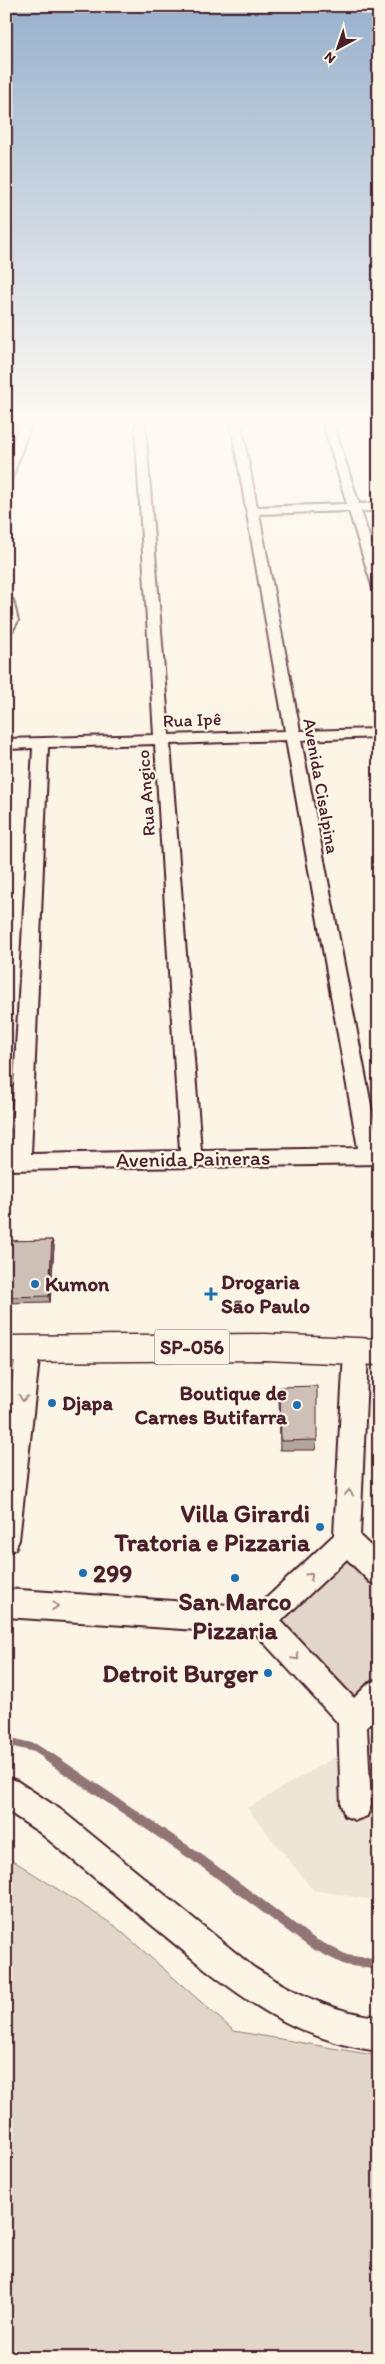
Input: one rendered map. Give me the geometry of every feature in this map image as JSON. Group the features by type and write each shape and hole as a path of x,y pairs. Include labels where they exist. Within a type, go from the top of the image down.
{"main road":[{"name":"SP-056","path":"17,1349 70,1347 265,1347 367,1352"}],"street":[{"name":"Rua Angico","path":"148,533 191,1159"},
{"name":"Avenida Cisalpina","path":"255,533 291,735 374,1156"},
{"path":"362,533 379,589"},
{"path":"6,600 11,621 6,630"},
{"name":"Rua Ipê","path":"6,744 379,733"},
{"path":"13,1162 41,743"},
{"name":"Avenida Paineras","path":"13,1162 374,1156"},
{"path":"6,1540 17,1349"},
{"path":"262,1621 346,1541 367,1352"},
{"path":"346,1541 379,1573"},
{"path":"6,1603 262,1621 354,1719"},
{"path":"356,1806 352,1726 354,1719 379,1693"},
{"path":"6,1792 50,1821 242,1978 274,1999 307,2016 343,2028 379,2034"}],"shaded area":[{"path":"372,1463 379,1464 379,1563 373,1558"},
{"path":"348,1553 379,1584 379,1679 353,1706 274,1623"},
{"path":"379,1731 379,1901 313,1890 247,1808"},
{"path":"6,1856 115,1926 234,2031 379,2056 379,2358 6,2358"}],"building":[{"path":"52,1240 49,1296 6,1297 6,1241"},
{"path":"317,1386 317,1440 281,1441 280,1387"}],"waterway":[{"path":"6,1741 35,1748 49,1757"},
{"path":"47,1756 202,1861 312,1943 346,1960 379,1965"}],"place":[{"name":"Kumon","path":"35,1284"},
{"name":"Drogaria São Paulo","path":"211,1294"},
{"name":"Djapa","path":"52,1403"},
{"name":"Boutique de Carnes Butifarra","path":"297,1405"},
{"name":"Villa Girardi Tratoria e Pizzaria","path":"320,1527"},
{"name":"299","path":"83,1573"},
{"name":"San Marco Pizzaria","path":"235,1578"},
{"name":"Detroit Burger","path":"268,1673"}]}
